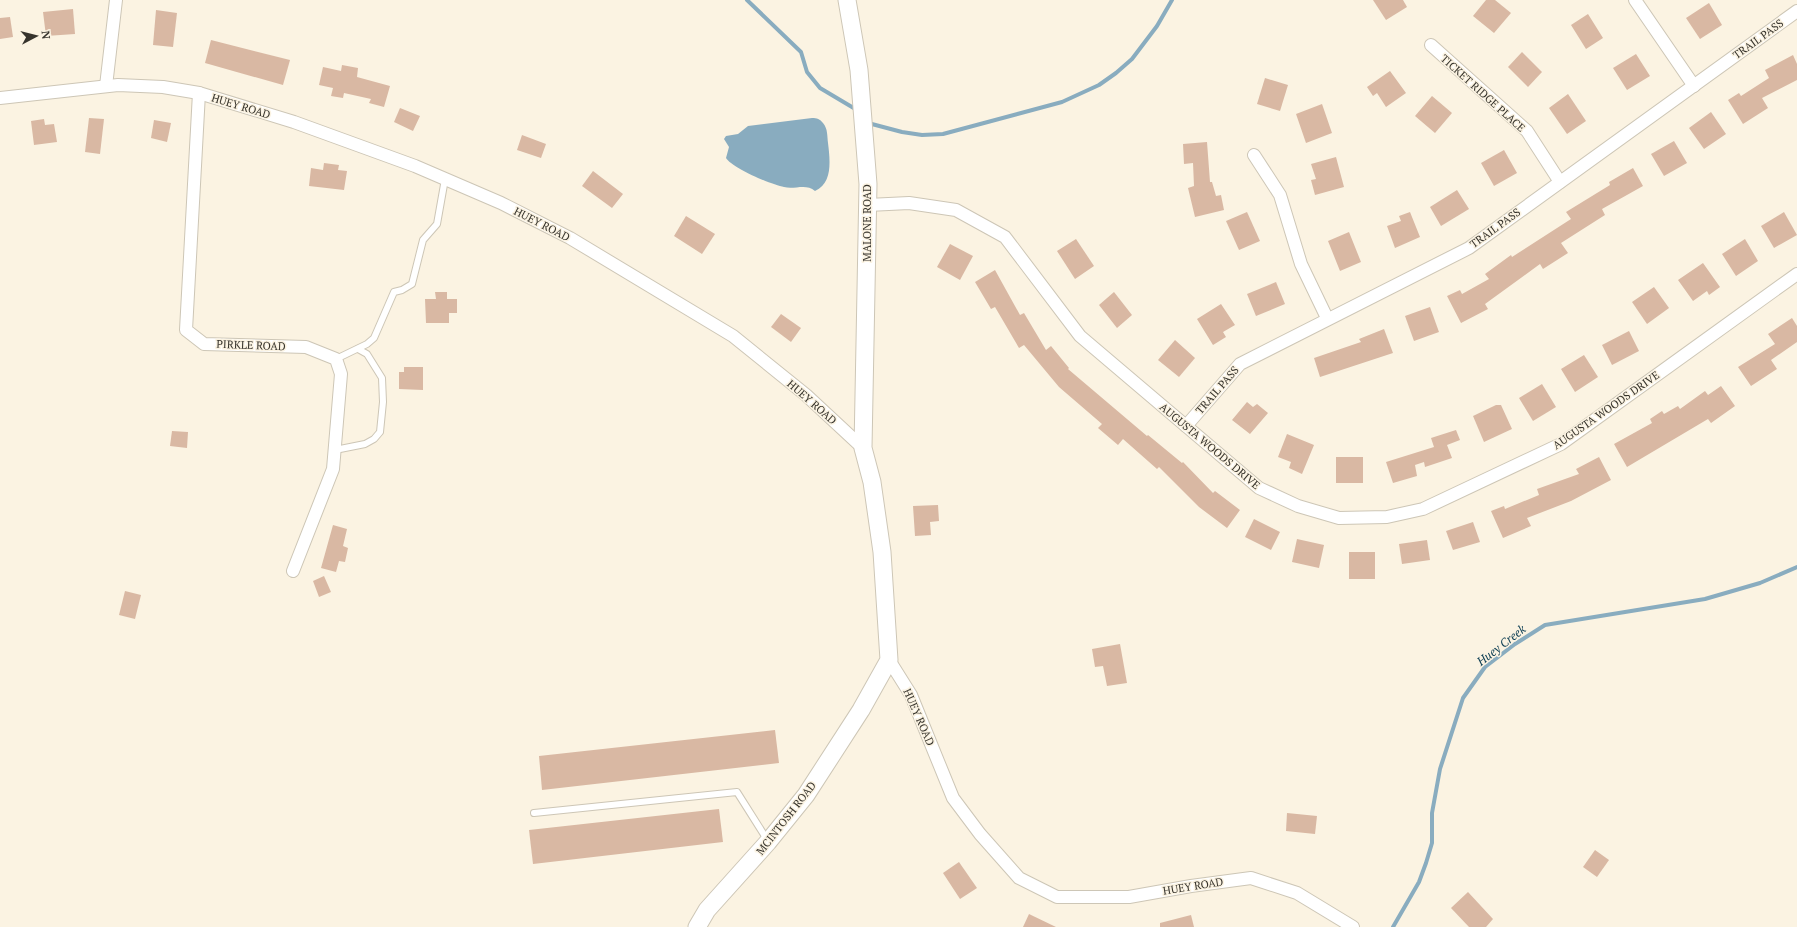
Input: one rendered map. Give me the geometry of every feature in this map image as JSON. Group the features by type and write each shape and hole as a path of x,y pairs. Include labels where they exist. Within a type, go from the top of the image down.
{"street":[{"path":"106,86 116,0"},
{"name":"MALONE ROAD","path":"847,0 859,70 868,184 863,448"},
{"path":"1635,0 1694,86"},
{"name":"TRAIL PASS","path":"1186,426 1240,364 1327,318 1469,248 1797,11"},
{"name":"TICKET RIDGE PLACE","path":"1431,45 1527,131 1560,182"},
{"name":"HUEY ROAD","path":"0,98 118,85 163,87 199,92 294,122 415,166 501,203 570,238 733,336 806,395 863,448 872,482 882,552 889,660 911,695 953,798 980,834 1019,878 1057,897 1129,897 1191,886 1251,878 1297,893 1353,927"},
{"name":"PIRKLE ROAD","path":"199,92 186,330 204,344 306,347 336,359"},
{"path":"1254,155 1280,195 1301,264 1327,318"},
{"name":"AUGUSTA WOODS DRIVE","path":"868,205 909,203 956,210 1006,237 1080,336 1259,488 1298,506 1339,518 1387,517 1424,509 1561,444 1797,274"},
{"path":"293,571 333,469 341,374 336,359"},
{"name":"MCINTOSH ROAD","path":"698,927 707,910 768,842 806,795 861,710 889,660"}],"lane":[{"path":"336,359 358,349 374,338 394,292 402,290 412,284 423,240 437,224 445,179"},
{"path":"335,450 365,444 374,439 380,432 384,402 382,378 367,354 358,349"},
{"path":"534,813 737,792 768,842"}],"water":[{"path":"812,118 820,120 826,128 830,164 828,177 825,183 815,191 808,187 788,188 778,186 753,176 726,158 729,147 724,139 726,136 738,134 748,126"}],"building":[{"path":"1373,0 1403,0 1407,7 1386,20"},
{"path":"1486,0 1495,0 1511,13 1494,33 1473,16"},
{"path":"1709,3 1722,25 1700,39 1686,18"},
{"path":"73,9 75,34 46,36 43,12"},
{"path":"156,10 177,13 173,47 153,45"},
{"path":"1588,14 1603,38 1586,49 1571,25"},
{"path":"10,17 13,37 0,39 0,18"},
{"path":"211,40 290,60 283,85 205,63"},
{"path":"1522,52 1542,72 1528,87 1508,67"},
{"path":"1636,54 1650,76 1627,90 1613,68"},
{"path":"1793,55 1797,64 1797,80 1762,98 1768,108 1743,124 1728,100 1739,93 1741,96 1769,78 1765,70"},
{"path":"342,65 358,68 357,77 390,86 384,107 369,103 371,99 344,93 343,98 331,96 333,88 319,85 323,67 341,71"},
{"path":"1390,71 1406,93 1386,107 1377,93 1373,96 1367,87"},
{"path":"1265,78 1288,85 1280,111 1257,104"},
{"path":"1568,94 1586,121 1567,134 1549,108"},
{"path":"1432,96 1452,113 1435,133 1415,116"},
{"path":"1322,104 1332,133 1306,143 1296,114"},
{"path":"400,108 420,116 413,131 394,122"},
{"path":"1711,112 1726,134 1704,149 1689,128"},
{"path":"89,118 104,119 100,154 85,152"},
{"path":"44,119 45,125 54,124 57,142 34,145 31,121"},
{"path":"154,120 171,123 167,142 151,138"},
{"path":"522,135 546,144 541,158 517,150"},
{"path":"1674,141 1687,163 1664,176 1651,154"},
{"path":"1207,142 1210,182 1212,182 1216,196 1221,195 1224,210 1195,217 1188,188 1194,186 1193,163 1184,164 1183,144"},
{"path":"1504,150 1517,173 1494,186 1481,163"},
{"path":"1336,157 1344,187 1315,195 1311,180 1316,179 1311,164"},
{"path":"324,163 339,165 338,170 347,171 344,190 309,186 311,168 323,170"},
{"path":"1633,168 1643,186 1602,209 1605,215 1561,243 1568,253 1543,269 1540,264 1485,304 1488,309 1461,323 1447,296 1460,290 1462,294 1489,279 1485,274 1511,255 1512,257 1571,219 1566,212 1610,185 1609,182"},
{"path":"593,171 623,194 612,208 582,186"},
{"path":"1457,190 1469,209 1441,226 1430,207"},
{"path":"1247,212 1260,241 1239,250 1226,221"},
{"path":"1410,212 1420,237 1395,248 1387,226 1401,221 1399,216"},
{"path":"1784,212 1797,235 1774,248 1761,226"},
{"path":"686,216 715,234 702,254 674,236"},
{"path":"1349,232 1361,262 1340,271 1328,241"},
{"path":"1076,239 1094,266 1075,279 1057,251"},
{"path":"1745,239 1758,261 1736,276 1722,254"},
{"path":"950,244 973,256 960,280 937,267"},
{"path":"1703,263 1720,287 1709,295 1707,291 1693,301 1678,280"},
{"path":"995,270 1020,315 1024,313 1046,350 1051,346 1069,368 1068,369 1147,436 1148,435 1182,463 1183,462 1213,493 1215,491 1240,510 1227,528 1199,507 1159,467 1157,469 1123,439 1118,445 1098,428 1102,424 1059,387 1024,345 1019,348 995,307 991,309 975,282"},
{"path":"1276,282 1285,304 1256,316 1247,294"},
{"path":"1654,287 1669,308 1647,324 1632,302"},
{"path":"435,292 447,292 447,299 457,299 457,313 449,313 449,323 426,323 425,299 436,299"},
{"path":"1114,292 1132,315 1117,328 1099,305"},
{"path":"1221,304 1235,325 1223,332 1226,337 1213,345 1197,319"},
{"path":"1430,307 1439,332 1414,341 1405,316"},
{"path":"781,314 801,328 791,342 771,327"},
{"path":"1792,318 1797,326 1797,342 1771,360 1777,369 1751,386 1738,367 1775,344 1768,334"},
{"path":"1384,329 1393,353 1320,377 1314,358 1361,342 1359,339"},
{"path":"1629,331 1639,351 1612,365 1602,345"},
{"path":"1175,340 1195,358 1179,377 1158,360"},
{"path":"1584,355 1598,377 1575,392 1561,369"},
{"path":"404,367 423,367 423,390 399,389 399,372 404,372"},
{"path":"1542,384 1556,407 1533,421 1519,398"},
{"path":"1721,386 1735,406 1711,423 1708,419 1627,467 1614,444 1652,423 1650,419 1662,411 1664,414 1678,406 1680,409 1705,391 1708,395"},
{"path":"1247,402 1253,407 1257,404 1268,413 1250,434 1232,420"},
{"path":"1496,405 1501,405 1512,429 1484,442 1473,416"},
{"path":"1456,430 1460,440 1447,445 1452,458 1425,467 1424,462 1415,465 1417,476 1393,483 1386,462 1434,447 1431,438"},
{"path":"172,431 188,432 187,448 170,446"},
{"path":"1287,434 1314,445 1302,474 1289,468 1291,462 1278,457"},
{"path":"1336,457 1363,457 1363,483 1336,483"},
{"path":"1599,457 1611,480 1571,501 1527,518 1531,526 1503,538 1491,511 1504,506 1505,509 1539,495 1537,489 1579,474 1576,469"},
{"path":"938,505 939,521 930,522 931,535 915,536 913,506"},
{"path":"1254,519 1280,532 1271,550 1245,537"},
{"path":"1473,522 1480,542 1453,550 1446,531"},
{"path":"333,525 347,529 343,546 348,548 345,562 339,561 336,572 321,568"},
{"path":"1297,539 1324,545 1319,568 1292,562"},
{"path":"1427,540 1430,560 1402,564 1399,544"},
{"path":"1349,552 1375,552 1375,579 1349,579"},
{"path":"324,576 331,592 319,597 313,581"},
{"path":"125,591 141,595 135,619 119,615"},
{"path":"1120,644 1127,683 1107,686 1103,666 1095,667 1092,649"},
{"path":"775,730 779,763 542,790 539,756"},
{"path":"719,809 723,842 533,864 529,830"},
{"path":"1287,813 1317,816 1315,834 1286,831"},
{"path":"1595,850 1609,860 1597,877 1583,867"},
{"path":"959,862 977,888 960,899 943,873"},
{"path":"1468,892 1493,919 1486,927 1469,927 1451,908"},
{"path":"1029,914 1056,927 1023,927"},
{"path":"1191,915 1194,927 1160,927 1160,923"}],"waterway":[{"path":"747,0 801,52 807,72 820,88 857,110"},
{"path":"868,123 902,132 922,135 943,134 1062,102 1099,85 1132,59 1157,26 1172,0"},
{"name":"Huey Creek","path":"1393,927 1419,882 1426,863 1432,843 1432,813 1440,769 1463,698 1485,667 1515,644 1545,625 1705,599 1760,583 1797,567"}]}
